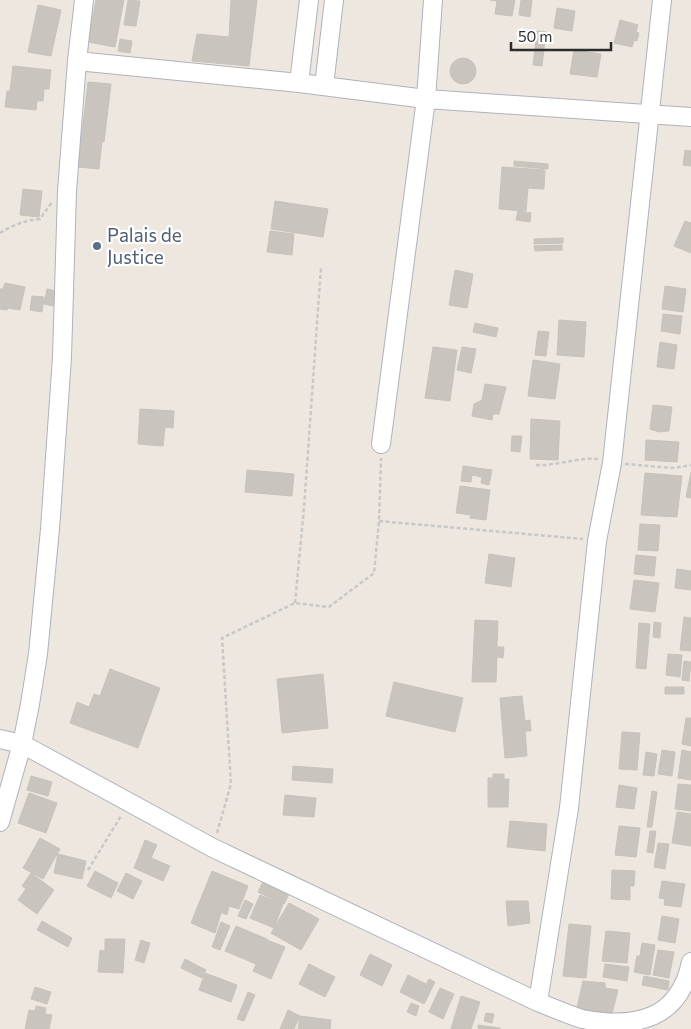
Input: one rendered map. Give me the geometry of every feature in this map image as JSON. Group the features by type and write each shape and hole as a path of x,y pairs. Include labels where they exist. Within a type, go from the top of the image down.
{"street":[{"path":"0,822 22,744 38,654 50,529 62,357 67,191 77,61 84,0"},
{"path":"299,83 308,0"},
{"path":"324,86 334,0"},
{"path":"381,444 426,99 433,0"},
{"path":"538,1002 570,808 597,541 612,463 662,0"},
{"path":"77,61 299,83 426,99 691,117"},
{"path":"0,739 22,744 213,848 538,1002 583,1020 625,1026 643,1022 665,1012 676,999 689,973 691,962"}],"path":[{"path":"0,233 13,225 40,218 48,205 67,191"},
{"path":"295,603 304,508 321,267"},
{"path":"213,848 231,784 222,638 295,603 329,607 374,573 379,521 381,444"},
{"path":"536,465 551,466 574,460 595,458 612,463 674,468 691,465"},
{"path":"379,521 597,541"},
{"path":"88,870 129,801"}],"building":[{"path":"96,0 124,0 115,47 88,42"},
{"path":"128,0 140,1 136,26 124,25"},
{"path":"231,0 257,0 249,66 192,61 197,34 229,37"},
{"path":"490,0 515,0 512,16 495,14 497,1"},
{"path":"521,0 532,0 530,17 519,15"},
{"path":"38,5 61,10 51,56 28,52"},
{"path":"557,8 575,11 572,31 554,28"},
{"path":"620,20 638,25 636,32 639,33 637,41 634,40 632,47 614,43"},
{"path":"537,31 546,32 542,66 533,65"},
{"path":"120,39 132,41 130,53 118,51"},
{"path":"574,50 601,54 597,77 570,74"},
{"path":"463,58 473,61 476,71 473,81 463,84 453,81 450,71 453,61"},
{"path":"13,66 51,70 49,89 44,89 43,101 37,101 36,110 5,107 7,91 10,91"},
{"path":"88,82 111,84 99,169 78,167"},
{"path":"685,150 691,151 691,166 683,165"},
{"path":"514,161 548,164 548,169 514,166"},
{"path":"502,167 545,170 544,189 528,188 526,211 499,209"},
{"path":"23,189 42,191 39,217 20,215"},
{"path":"275,201 328,209 323,237 271,229"},
{"path":"518,211 531,213 530,222 516,220"},
{"path":"685,221 691,223 691,253 674,246"},
{"path":"270,231 294,234 292,255 267,252"},
{"path":"563,238 563,243 534,244 534,239"},
{"path":"562,245 562,250 535,251 534,246"},
{"path":"455,270 473,274 467,308 449,305"},
{"path":"5,283 25,287 20,310 0,309 0,289 3,289"},
{"path":"665,286 686,289 683,312 662,309"},
{"path":"47,289 56,291 53,306 44,304"},
{"path":"32,296 44,297 42,312 30,310"},
{"path":"663,314 682,316 680,334 661,331"},
{"path":"559,320 586,322 584,357 557,355"},
{"path":"475,323 498,328 496,337 473,332"},
{"path":"538,331 549,332 546,356 535,355"},
{"path":"660,342 677,345 674,369 657,367"},
{"path":"433,347 457,350 450,401 425,398"},
{"path":"462,347 476,349 471,373 457,370"},
{"path":"533,360 560,364 555,399 528,396"},
{"path":"485,384 506,387 499,414 493,414 492,420 472,416 474,404 482,400"},
{"path":"653,405 672,407 669,431 659,432 650,429"},
{"path":"140,409 174,411 173,428 165,427 163,446 138,444"},
{"path":"531,419 560,421 558,460 530,459"},
{"path":"512,436 522,436 520,452 511,451"},
{"path":"646,440 679,442 677,462 645,460"},
{"path":"463,466 492,470 489,485 481,483 482,477 472,475 471,482 461,481"},
{"path":"247,470 294,474 292,496 245,492"},
{"path":"691,472 691,498 686,497"},
{"path":"645,473 682,476 677,517 641,515"},
{"path":"460,486 490,490 486,520 470,518 471,515 456,513"},
{"path":"640,524 660,525 658,551 638,550"},
{"path":"489,554 515,558 511,587 485,583"},
{"path":"636,555 656,557 654,576 634,574"},
{"path":"677,569 691,571 691,590 675,588"},
{"path":"634,580 659,583 655,612 630,609"},
{"path":"684,617 691,618 691,651 680,650"},
{"path":"475,620 498,621 497,647 504,647 503,658 497,657 496,682 472,682"},
{"path":"654,622 661,623 660,638 653,637"},
{"path":"639,623 650,624 646,669 636,668"},
{"path":"668,654 682,655 680,677 666,675"},
{"path":"684,661 691,662 689,681 682,680"},
{"path":"110,669 160,688 138,748 70,723 77,702 89,707 94,694 100,696"},
{"path":"323,674 328,728 282,733 277,679"},
{"path":"394,682 463,698 455,732 386,716"},
{"path":"665,687 684,687 684,694 665,694"},
{"path":"522,696 525,721 530,720 531,731 525,731 527,756 505,758 500,698"},
{"path":"686,718 691,718 691,746 682,744"},
{"path":"622,732 640,733 637,770 619,769"},
{"path":"662,750 675,752 672,776 658,774"},
{"path":"682,750 691,752 691,780 678,778"},
{"path":"646,752 657,754 654,776 643,775"},
{"path":"293,766 333,769 332,783 292,780"},
{"path":"493,774 504,774 504,779 509,779 508,807 488,807 488,778 493,778"},
{"path":"31,776 52,782 48,796 27,790"},
{"path":"678,784 691,785 691,811 675,809"},
{"path":"619,785 637,788 634,809 616,807"},
{"path":"652,791 657,792 652,827 647,827"},
{"path":"29,793 57,803 46,833 18,823"},
{"path":"285,795 316,798 314,817 283,815"},
{"path":"677,812 691,814 691,846 672,843"},
{"path":"510,821 547,824 545,851 507,847"},
{"path":"619,826 640,828 636,857 615,855"},
{"path":"650,831 656,831 653,853 647,852"},
{"path":"40,838 60,849 43,879 23,868"},
{"path":"145,840 157,845 151,858 170,866 163,881 134,868"},
{"path":"658,843 669,844 665,869 654,867"},
{"path":"58,854 86,861 82,879 54,873"},
{"path":"612,870 635,871 634,886 630,886 630,900 611,899"},
{"path":"95,871 118,883 111,898 87,886"},
{"path":"212,871 248,886 239,909 229,906 227,915 199,903"},
{"path":"31,873 54,890 37,914 18,900 26,889 22,886"},
{"path":"126,873 142,881 133,899 117,891"},
{"path":"662,881 685,884 681,907 664,905 665,899 659,898"},
{"path":"263,882 289,894 284,904 258,892"},
{"path":"260,895 283,904 274,928 250,918"},
{"path":"245,900 253,904 246,919 238,916"},
{"path":"506,901 528,901 530,923 508,926"},
{"path":"199,903 221,913 215,933 191,923"},
{"path":"289,903 319,919 301,950 271,933"},
{"path":"662,916 679,919 675,943 658,940"},
{"path":"42,921 72,938 68,947 37,930"},
{"path":"221,922 230,926 220,950 212,947"},
{"path":"569,924 591,926 586,978 563,976"},
{"path":"236,926 267,939 256,964 225,951"},
{"path":"606,931 630,933 627,963 602,961"},
{"path":"105,939 125,939 123,973 98,972 100,950 105,951"},
{"path":"141,940 150,943 144,963 135,960"},
{"path":"267,940 285,947 271,979 253,971"},
{"path":"642,943 655,945 650,975 634,972 637,956 640,956"},
{"path":"658,950 674,952 669,978 653,975"},
{"path":"370,954 392,965 382,986 360,975"},
{"path":"185,959 206,970 202,978 181,968"},
{"path":"309,964 335,977 325,997 299,984"},
{"path":"605,964 629,967 627,981 603,977"},
{"path":"205,973 237,985 231,1002 199,990"},
{"path":"408,975 426,984 429,979 435,982 424,1004 400,992"},
{"path":"644,976 669,981 668,990 642,985"},
{"path":"583,981 605,983 605,988 618,990 611,1018 576,1012"},
{"path":"35,987 51,992 47,1004 31,999"},
{"path":"440,988 454,994 443,1019 429,1012"},
{"path":"248,992 255,995 244,1021 237,1019"},
{"path":"461,996 480,1002 471,1029 451,1029"},
{"path":"411,1003 419,1006 416,1016 407,1012"},
{"path":"36,1006 46,1008 45,1014 52,1015 49,1029 25,1029 29,1010 35,1011"},
{"path":"288,1010 300,1016 294,1029 280,1029"},
{"path":"486,1013 494,1014 492,1023 484,1021"},
{"path":"300,1016 331,1020 330,1029 298,1029"},
{"path":"478,1025 500,1028 500,1029 478,1029"}],"place":[{"name":"Palais de Justice","path":"97,246"}]}
